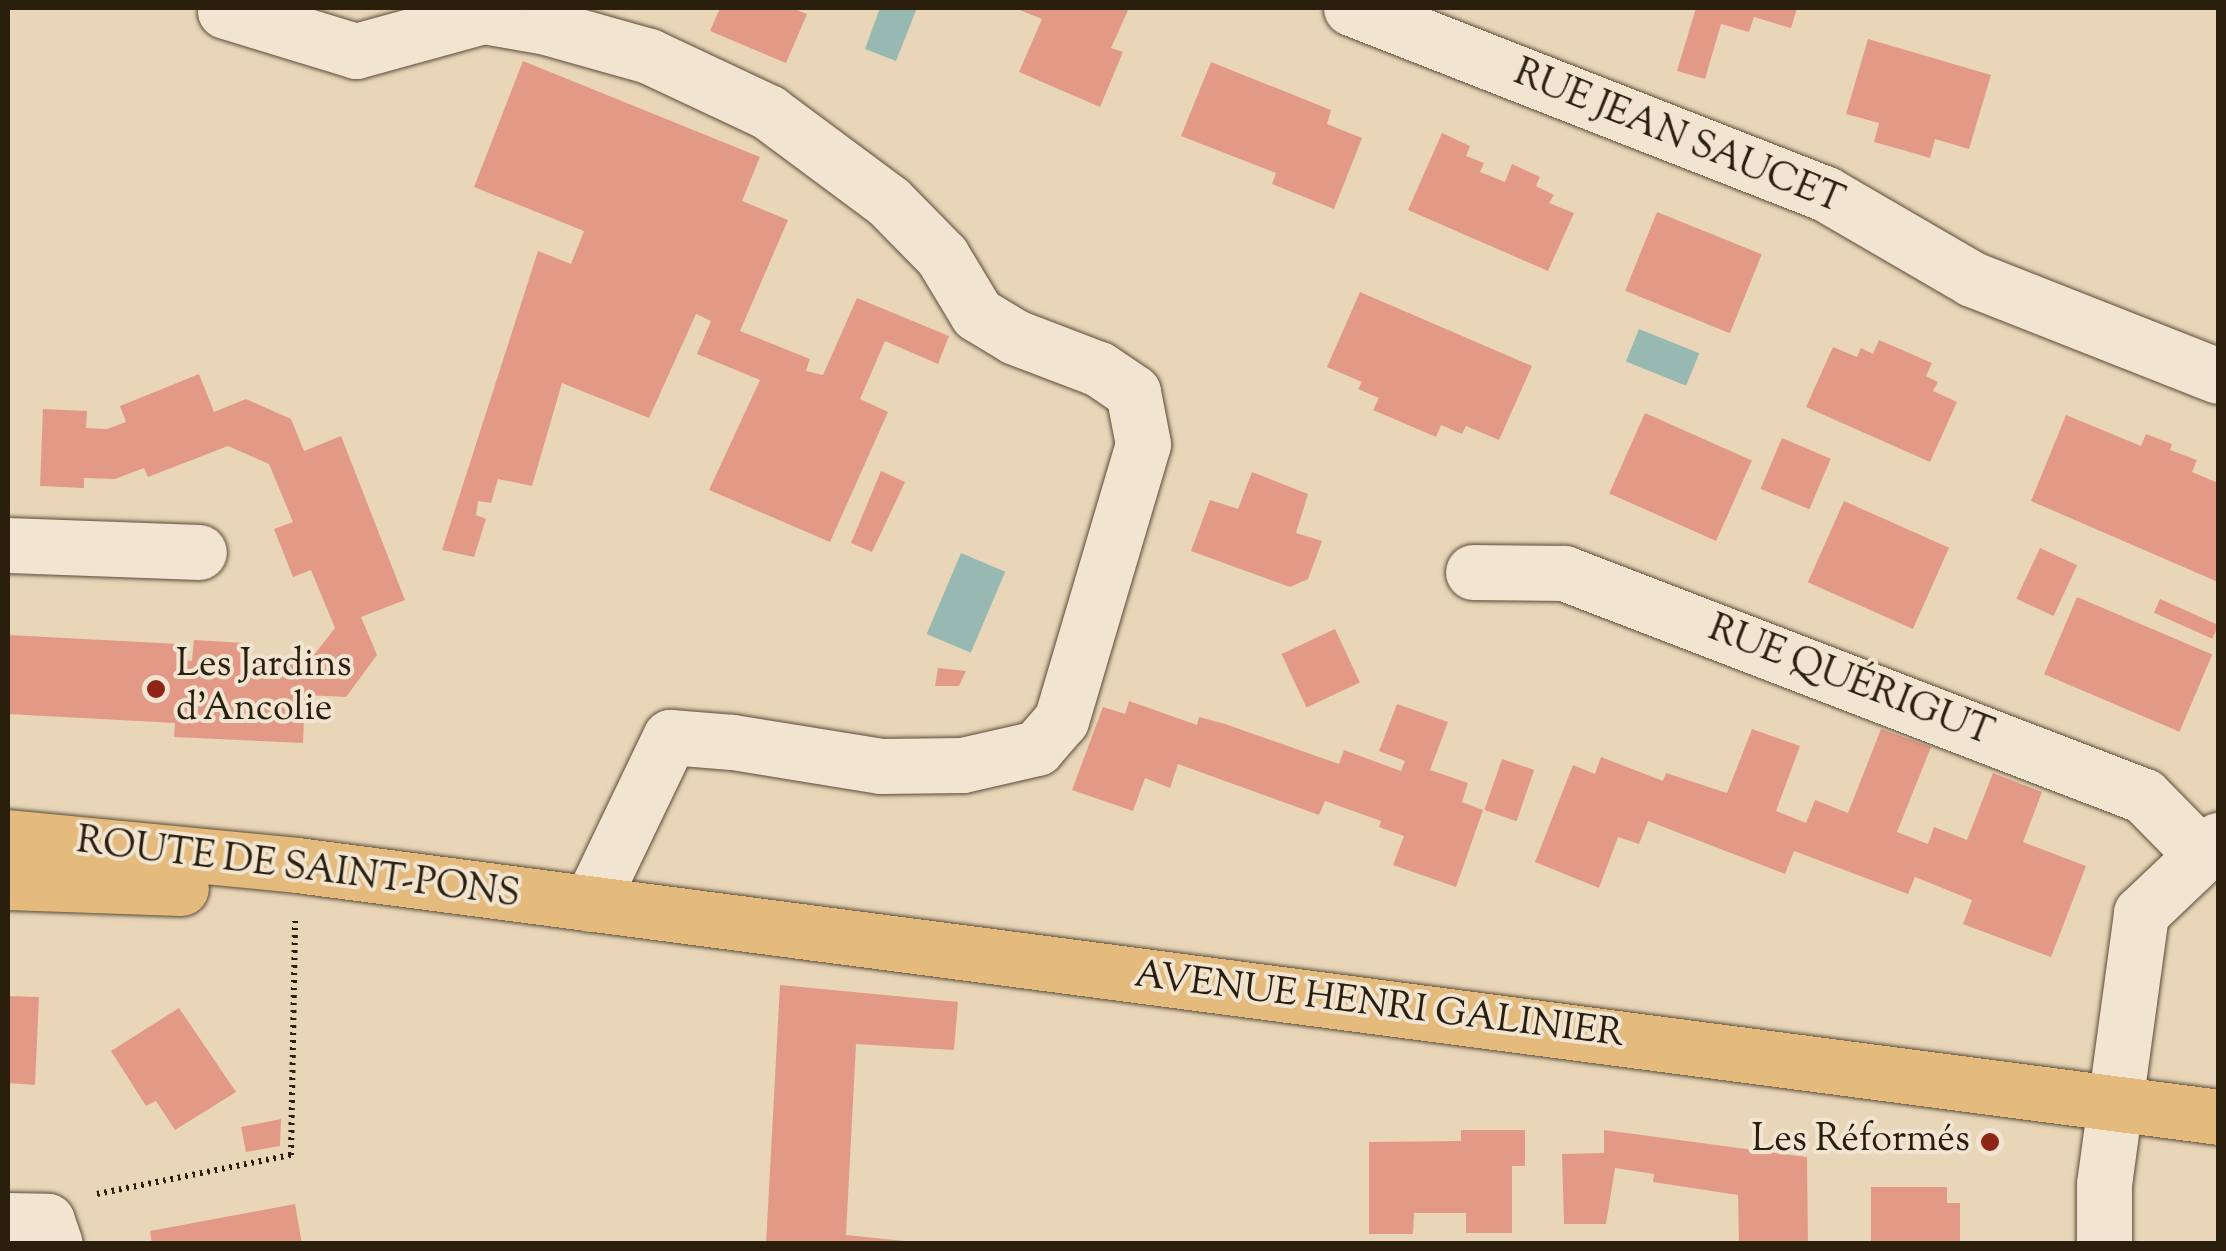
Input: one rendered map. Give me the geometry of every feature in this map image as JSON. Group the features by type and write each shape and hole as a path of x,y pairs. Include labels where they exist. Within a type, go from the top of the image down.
{"main road":[{"name":"ROUTE DE SAINT-PONS","path":"8,837 297,865 565,900"},
{"name":"ROUTE DE SAINT-PONS","path":"8,882 565,900"},
{"name":"AVENUE HENRI GALINIER","path":"565,900 2218,1117"}],"street":[{"name":"RUE JEAN SAUCET","path":"1351,8 1826,194 1972,279 2218,376"},
{"path":"226,11 356,52 482,16 546,27 649,56 768,112 889,202 942,256 978,314 1014,337 1099,369 1133,392 1143,444 1061,720 1036,748 962,765 881,766 732,742 670,737 565,900"},
{"path":"8,545 199,552"},
{"name":"RUE QUÉRIGUT","path":"1473,572 1564,573 2144,796 2210,847"},
{"path":"2104,1244 2104,1184 2141,913 2210,847"}],"path":[{"path":"36,1228 107,1189 292,1155 296,892"}],"water":[{"path":"880,8 917,8 896,61 865,49"},
{"path":"1639,329 1699,353 1686,386 1626,361"},
{"path":"961,553 1005,572 971,653 927,634"}],"building":[{"path":"720,8 792,8 807,14 786,63 710,31"},
{"path":"1015,8 1129,8 1111,48 1123,52 1100,107 1019,72 1042,19"},
{"path":"1696,8 1797,8 1791,28 1754,17 1749,32 1721,24 1705,79 1677,71"},
{"path":"1868,39 1991,75 1969,149 1935,139 1930,158 1874,142 1879,123 1846,114"},
{"path":"523,61 760,157 742,201 788,220 740,331 810,359 806,371 823,375 857,298 949,336 938,364 885,341 860,399 888,412 830,542 709,490 760,380 697,354 711,321 696,314 649,418 562,383 532,486 498,479 491,503 478,501 476,515 486,519 474,557 442,550 538,251 571,264 584,231 474,187"},
{"path":"1211,62 1331,110 1327,124 1362,138 1334,209 1272,184 1276,173 1181,136"},
{"path":"1442,133 1470,146 1466,156 1484,163 1480,172 1505,182 1512,164 1540,177 1536,186 1554,195 1549,203 1574,213 1548,271 1408,210"},
{"path":"1657,212 1762,254 1730,333 1625,291"},
{"path":"1360,292 1532,366 1499,440 1466,426 1462,434 1441,425 1436,437 1373,410 1379,398 1358,389 1362,382 1327,367"},
{"path":"1879,340 1932,363 1926,376 1938,382 1933,391 1957,402 1930,462 1806,407 1833,347 1857,357 1861,348 1873,354"},
{"path":"199,374 214,412 246,399 291,419 304,451 341,436 405,600 361,617 377,655 346,697 305,695 303,743 174,737 175,723 8,714 8,635 179,644 178,660 192,661 194,640 245,643 245,663 306,665 335,628 311,570 293,577 274,529 293,522 269,464 228,446 148,477 144,468 115,479 84,478 84,488 40,486 43,409 87,411 86,428 107,429 126,422 120,406"},
{"path":"1645,413 1752,461 1716,541 1609,493"},
{"path":"2066,415 2141,446 2146,434 2172,444 2170,450 2197,460 2192,472 2218,483 2218,582 2031,501"},
{"path":"1782,438 1831,459 1809,509 1761,489"},
{"path":"881,471 905,482 872,552 851,543"},
{"path":"1252,472 1308,494 1296,533 1322,541 1308,579 1290,587 1191,551 1210,500 1238,509"},
{"path":"1844,501 1949,548 1913,629 1808,582"},
{"path":"2040,548 2077,565 2053,616 2016,599"},
{"path":"2077,597 2212,654 2179,732 2044,674"},
{"path":"2160,599 2218,625 2212,639 2154,613"},
{"path":"1335,629 1360,682 1306,707 1282,654"},
{"path":"938,668 966,671 959,686 935,686"},
{"path":"1129,701 1197,725 1199,717 1225,724 1339,764 1344,750 1401,771 1405,761 1379,751 1397,704 1448,722 1430,770 1468,783 1462,802 1483,810 1456,887 1393,865 1404,836 1379,827 1381,821 1325,801 1319,815 1178,764 1170,788 1145,778 1133,811 1072,790 1103,707 1125,714"},
{"path":"1752,729 1800,746 1776,811 1806,823 1815,800 1848,813 1881,729 1931,747 1897,832 1928,844 1934,827 1967,840 1993,773 2042,792 2023,842 2086,866 2051,957 1963,924 1972,900 1915,877 1908,894 1794,851 1785,874 1648,821 1639,844 1618,837 1599,888 1535,862 1573,765 1595,774 1601,757 1663,781 1666,773 1727,793"},
{"path":"1502,759 1534,770 1517,821 1484,810"},
{"path":"780,985 958,1002 954,1050 856,1044 846,1235 934,1244 766,1244"},
{"path":"8,996 39,997 35,1085 8,1083"},
{"path":"179,1008 236,1092 175,1130 156,1101 146,1106 111,1051"},
{"path":"281,1119 280,1146 246,1152 241,1127"},
{"path":"1461,1130 1525,1130 1525,1166 1512,1166 1512,1233 1466,1233 1466,1213 1414,1213 1413,1234 1369,1234 1369,1142 1461,1141"},
{"path":"1604,1130 1807,1157 1808,1244 1739,1244 1738,1195 1653,1182 1654,1174 1615,1168 1606,1224 1564,1224 1562,1154 1604,1153"},
{"path":"1871,1187 1947,1187 1947,1203 1960,1203 1960,1244 1871,1244"},
{"path":"295,1204 302,1244 152,1244 150,1231"}],"place":[{"name":"Les Jardins d'Ancolie","path":"156,689"},
{"name":"Les Réformés","path":"1990,1142"}]}
